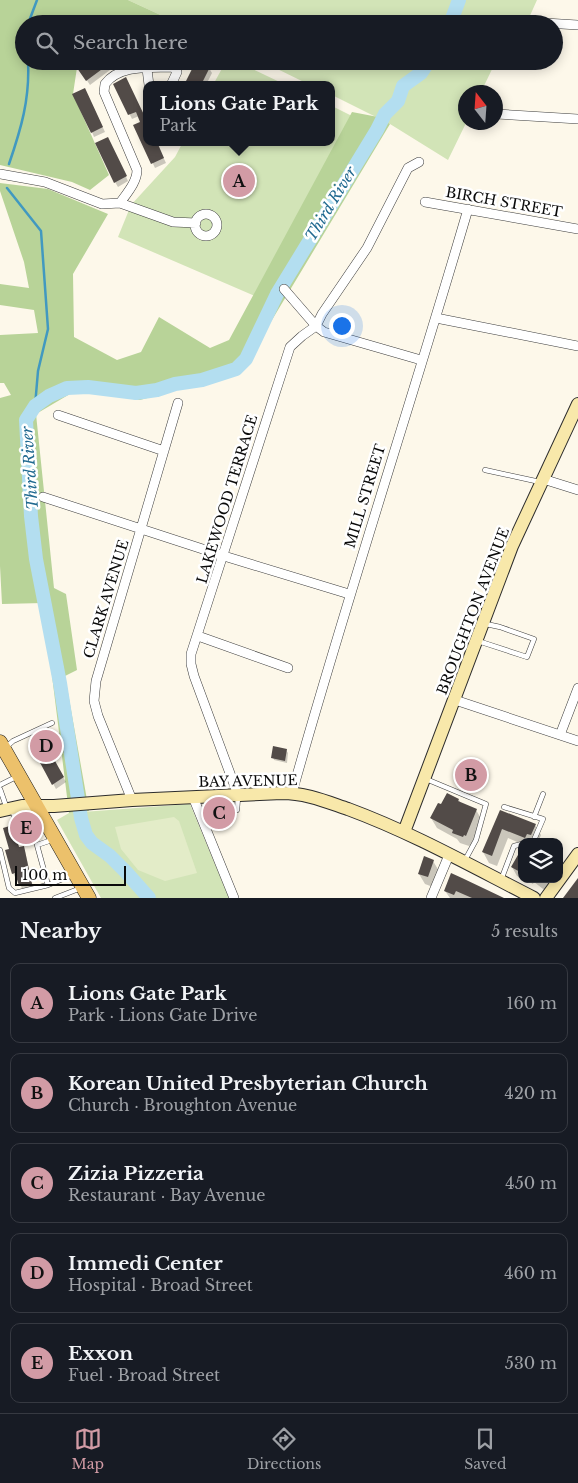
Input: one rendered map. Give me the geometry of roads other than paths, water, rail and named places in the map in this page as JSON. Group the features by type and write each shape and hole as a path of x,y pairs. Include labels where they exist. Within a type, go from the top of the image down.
{"main road":[{"path":"1,748 37,805 44,829 56,840 86,892"}],"street":[{"path":"563,24 578,25"},
{"path":"120,203 134,182 137,170 104,92 104,86 106,82 118,73 128,70"},
{"path":"172,81 177,72 175,70"},
{"path":"503,114 578,119"},
{"name":"LAKEWOOD TERRACE","path":"238,795 191,664 191,654 290,347 316,326 367,248 408,168 419,162"},
{"path":"0,174 46,182 102,204 120,203 174,222 196,223"},
{"name":"BIRCH STREET","path":"426,202 578,229"},
{"name":"MILL STREET","path":"292,793 349,594 421,360 436,318 468,209"},
{"path":"284,289 316,326 324,332 421,360"},
{"path":"436,318 578,346"},
{"name":"CLARK AVENUE","path":"132,800 98,716 94,701 96,681 178,403"},
{"name":"BROUGHTON AVENUE","path":"404,832 512,546 578,404"},
{"path":"58,415 164,450"},
{"path":"542,481 578,490"},
{"path":"43,497 224,556 349,594"},
{"path":"198,636 288,668"},
{"path":"560,735 578,688"},
{"path":"455,700 578,741"},
{"name":"BAY AVENUE","path":"10,814 37,805 54,806 132,800 292,793 320,799 404,832 534,898"},
{"path":"194,798 234,898"},
{"path":"546,898 578,854"},
{"path":"431,898 448,855"}],"lane":[{"path":"485,470 542,481"},
{"path":"477,640 527,657 533,644 534,639 500,627 483,624"},
{"path":"1,748 13,740 52,723"},
{"path":"19,775 0,787 10,814 25,822 31,820 44,829"},
{"path":"425,778 486,804 476,840 464,863"},
{"path":"534,817 543,794"},
{"path":"237,810 238,795"},
{"path":"504,807 542,819 535,838"},
{"path":"21,832 31,833 44,829"},
{"path":"48,884 37,845 56,840"},
{"path":"500,881 514,846 518,845"},
{"path":"0,850 9,888 15,893 75,874"},
{"path":"55,898 86,892"}],"waterway":[{"path":"31,15 37,0"},
{"name":"Third River","path":"453,15 459,0"},
{"path":"9,164 24,114 28,88 28,70"},
{"name":"Third River","path":"149,898 110,856 92,843 86,835 81,818 60,683 36,559 31,516 26,420 35,406 49,396 67,388 88,387 136,393 202,380 236,369 246,359 277,294 385,114 398,101 403,86 423,70"},
{"path":"7,188 41,231 48,329 38,371 35,406"}],"place":[{"name":"Lions Gate Park","path":"239,181"},
{"name":"Immedi Center","path":"46,746"},
{"name":"Korean United Presbyterian Church","path":"471,775"},
{"name":"Zizia Pizzeria","path":"219,813"},
{"name":"Exxon","path":"26,828"}]}
